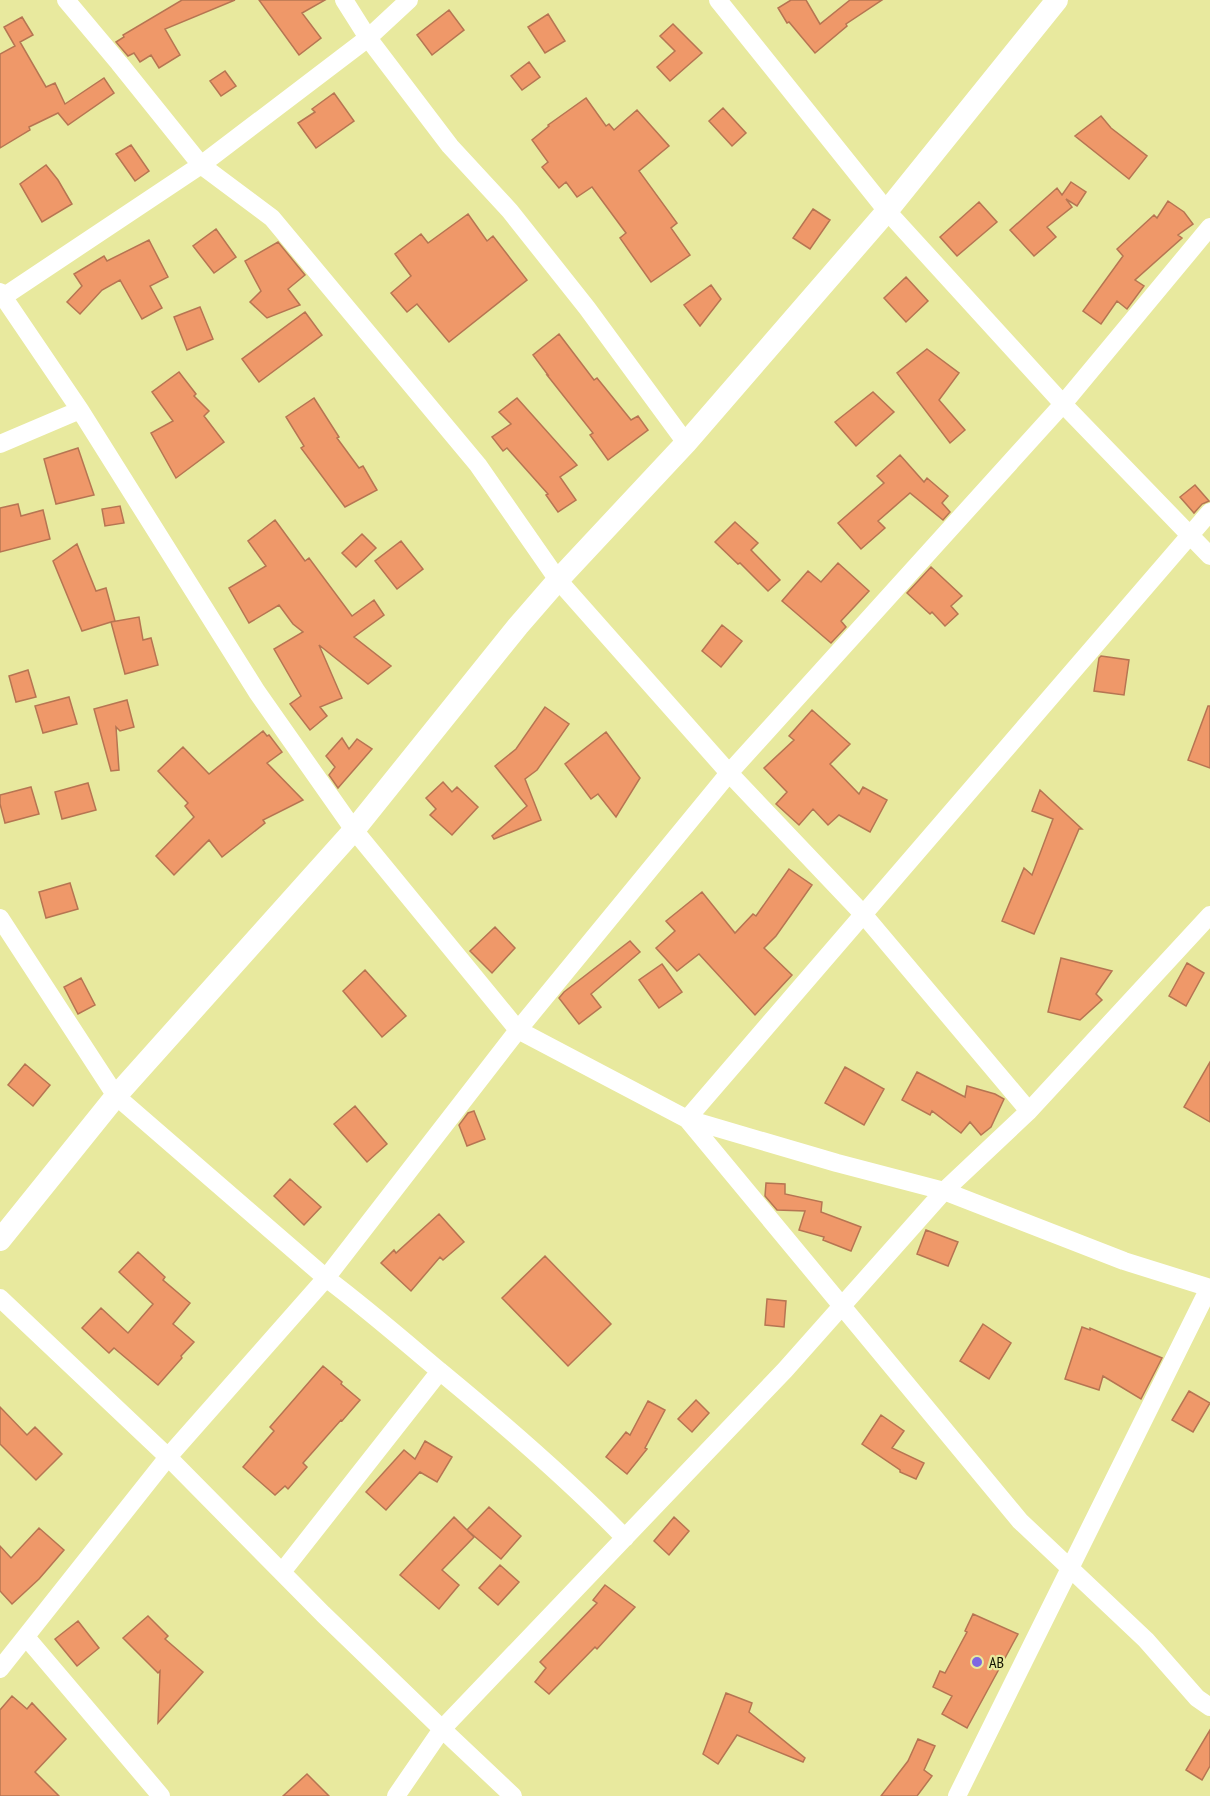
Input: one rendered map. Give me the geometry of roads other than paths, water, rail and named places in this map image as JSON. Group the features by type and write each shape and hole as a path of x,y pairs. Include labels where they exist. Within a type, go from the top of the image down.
{"street":[{"path":"66,0 201,165 272,218 478,465 558,580 729,773 863,914 1029,1111"},
{"path":"344,0 368,38 450,147 510,211 587,308 686,443"},
{"path":"409,0 368,38 201,165 2,295 80,410 257,692 354,830 518,1030 687,1119 837,1163 945,1191 1125,1260 1210,1288 957,1796"},
{"path":"718,0 887,211 1063,404 1210,556"},
{"path":"0,1240 116,1096 354,830 518,626 686,443 887,211 1057,0"},
{"path":"0,1669 168,1457 326,1278 518,1030 729,773 1063,404 1210,227"},
{"path":"0,444 80,410"},
{"path":"687,1119 1210,512"},
{"path":"396,1796 442,1729 785,1370 945,1191 1029,1111 1210,915"},
{"path":"0,918 116,1096 326,1278 484,1408 594,1505 625,1538"},
{"path":"687,1119 1020,1521 1146,1640 1197,1698 1210,1707"},
{"path":"0,1298 168,1457 282,1572 513,1796"},
{"path":"282,1572 440,1371"},
{"path":"26,1637 161,1796"}],"place":[{"name":"AB","path":"977,1662"}]}
